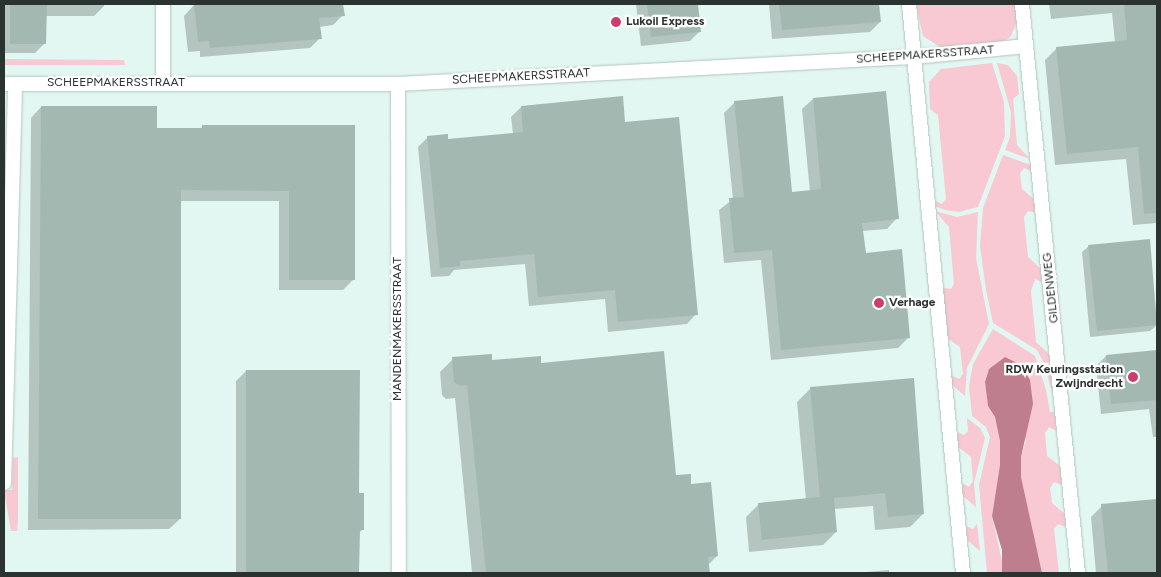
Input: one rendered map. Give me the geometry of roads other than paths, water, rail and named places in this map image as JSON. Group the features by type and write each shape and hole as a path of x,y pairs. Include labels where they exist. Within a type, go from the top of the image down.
{"street":[{"path":"163,4 163,83"},
{"path":"909,4 963,573"},
{"name":"GILDENWEG","path":"1022,4 1078,573"},
{"name":"SCHEEPMAKERSSTRAAT","path":"4,483 9,84 398,84 914,57 1026,46"},
{"name":"MANDENMAKERSSTRAAT","path":"398,84 398,573"}],"place":[{"name":"Lukoil Express","path":"616,22"},
{"name":"Verhage","path":"879,303"},
{"name":"RDW Keuringsstation Zwijndrecht","path":"1133,377"}]}
